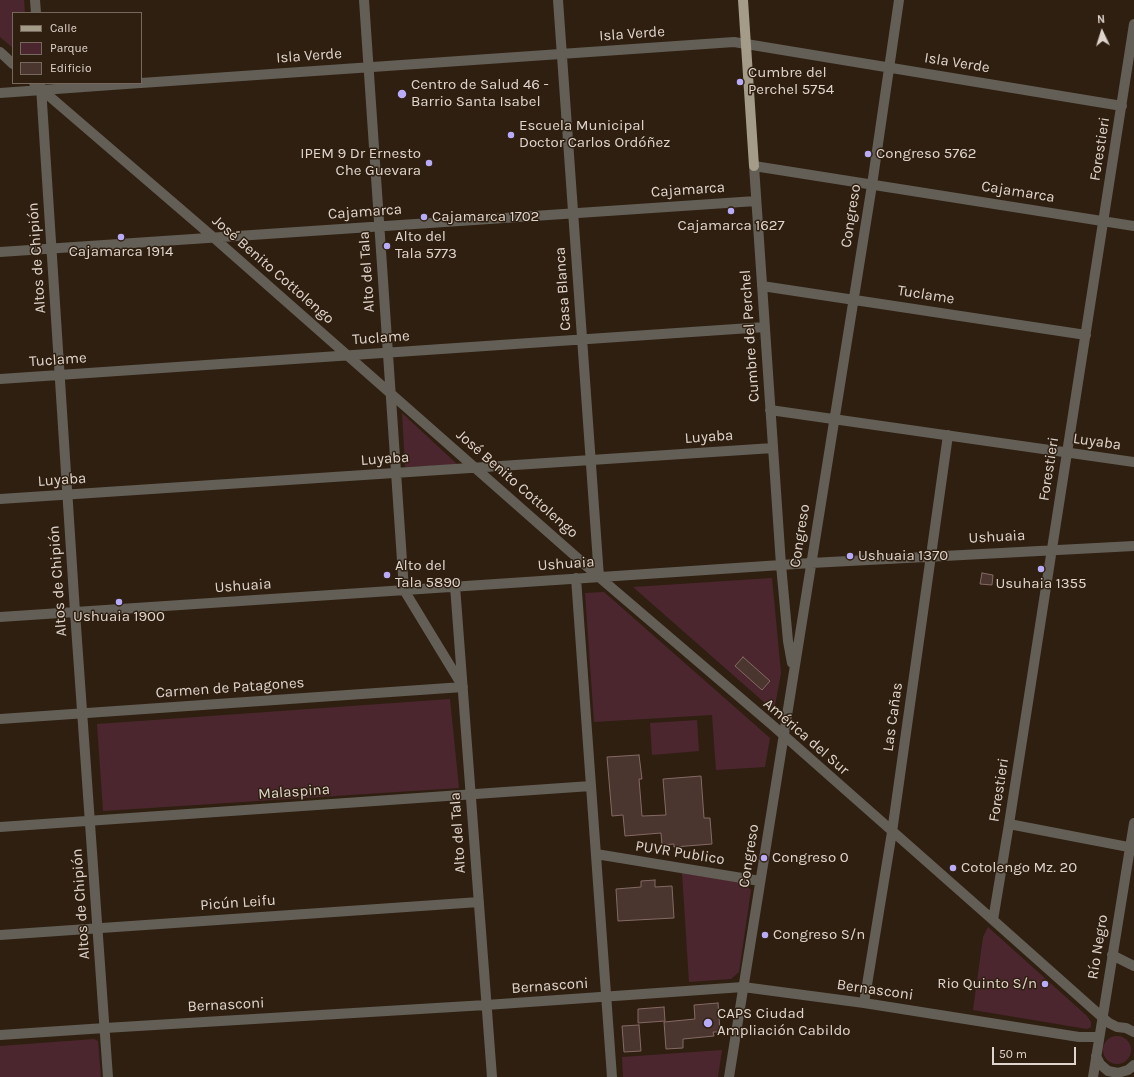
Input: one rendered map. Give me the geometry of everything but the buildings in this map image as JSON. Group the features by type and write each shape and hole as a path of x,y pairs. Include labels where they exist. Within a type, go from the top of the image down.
{"main road":[{"name":"Cumbre del Perchel","path":"743,0 754,166"}],"street":[{"path":"35,0 36,12"},
{"name":"Alto del Tala","path":"364,0 404,590"},
{"name":"Casa Blanca","path":"558,0 599,577"},
{"name":"Congreso","path":"729,1077 872,185 888,67 899,0"},
{"name":"Forestieri","path":"993,920 1134,24"},
{"name":"Isla Verde","path":"142,83 734,42 1122,106"},
{"path":"0,52 12,63"},
{"name":"Isla Verde","path":"0,93 39,85 90,84"},
{"name":"José Benito Cottolengo","path":"39,85 214,237 599,577"},
{"name":"Altos de Chipión","path":"39,85 108,1077"},
{"name":"Cajamarca","path":"754,166 1134,226"},
{"name":"Cumbre del Perchel","path":"754,166 781,565 787,635 794,668"},
{"name":"Cajamarca","path":"0,252 756,201"},
{"name":"Tuclame","path":"762,286 1086,335"},
{"name":"Tuclame","path":"0,379 765,327"},
{"name":"Luyaba","path":"770,410 1134,462"},
{"name":"Las Cañas","path":"864,1003 892,832 948,435"},
{"name":"Luyaba","path":"0,499 773,448"},
{"name":"Ushuaia","path":"0,617 811,562 1134,546"},
{"name":"América del Sur","path":"599,577 993,920 1102,1018 1117,1027 1126,1028 1134,1032"},
{"path":"576,578 612,1077"},
{"name":"Alto del Tala","path":"455,586 492,1077"},
{"path":"404,590 463,687"},
{"name":"Carmen de Patagones","path":"0,719 463,687"},
{"name":"Malaspina","path":"0,827 591,786"},
{"name":"Río Negro","path":"1093,1077 1098,1037 1132,848 1134,823"},
{"path":"1009,824 1132,848"},
{"name":"PUVR Publico","path":"596,854 760,881"},
{"name":"Picún Leifu","path":"0,935 479,902"},
{"path":"1112,955 1134,966"},
{"name":"Bernasconi","path":"0,1035 486,1005 743,987 864,1003 1071,1036 1098,1037"},
{"path":"1098,1037 1106,1030 1117,1027"},
{"path":"1096,1056 1100,1064 1108,1071 1122,1074 1134,1065"}],"green space":[{"path":"0,0 24,0 25,12 12,12 12,47 0,37"},
{"path":"402,413 458,465 405,467"},
{"path":"772,578 781,673 774,711 633,587"},
{"path":"604,592 770,738 765,767 716,770 712,715 594,722 585,593"},
{"path":"450,699 459,788 103,811 97,724"},
{"path":"697,720 699,751 652,755 650,723"},
{"path":"682,873 745,883 751,890 739,972 731,979 689,982"},
{"path":"988,927 1087,1016 1091,1022 1091,1027 1087,1029 973,1010 983,937"},
{"path":"1117,1036 1127,1040 1131,1050 1127,1060 1117,1064 1107,1060 1103,1050 1107,1040"},
{"path":"94,1039 98,1041 101,1077 0,1077 0,1046"},
{"path":"722,1050 718,1077 623,1077 622,1057"}],"place":[{"name":"Cumbre del Perchel 5754","path":"740,82"},
{"name":"Centro de Salud 46 - Barrio Santa Isabel","path":"402,94"},
{"name":"Escuela Municipal Doctor Carlos Ordóñez","path":"511,135"},
{"name":"Congreso 5762","path":"868,154"},
{"name":"IPEM 9 Dr Ernesto Che Guevara","path":"429,163"},
{"name":"Cajamarca 1627","path":"731,211"},
{"name":"Cajamarca 1702","path":"424,217"},
{"name":"Cajamarca 1914","path":"121,237"},
{"name":"Alto del Tala 5773","path":"387,246"},
{"name":"Ushuaia 1370","path":"850,556"},
{"name":"Usuhaia 1355","path":"1041,569"},
{"name":"Alto del Tala 5890","path":"387,575"},
{"name":"Ushuaia 1900","path":"119,602"},
{"name":"Congreso 0","path":"764,858"},
{"name":"Cotolengo Mz. 20","path":"953,868"},
{"name":"Congreso S/n","path":"765,935"},
{"name":"Rio Quinto S/n","path":"1045,984"},
{"name":"CAPS Ciudad Ampliación Cabildo","path":"708,1023"}]}
